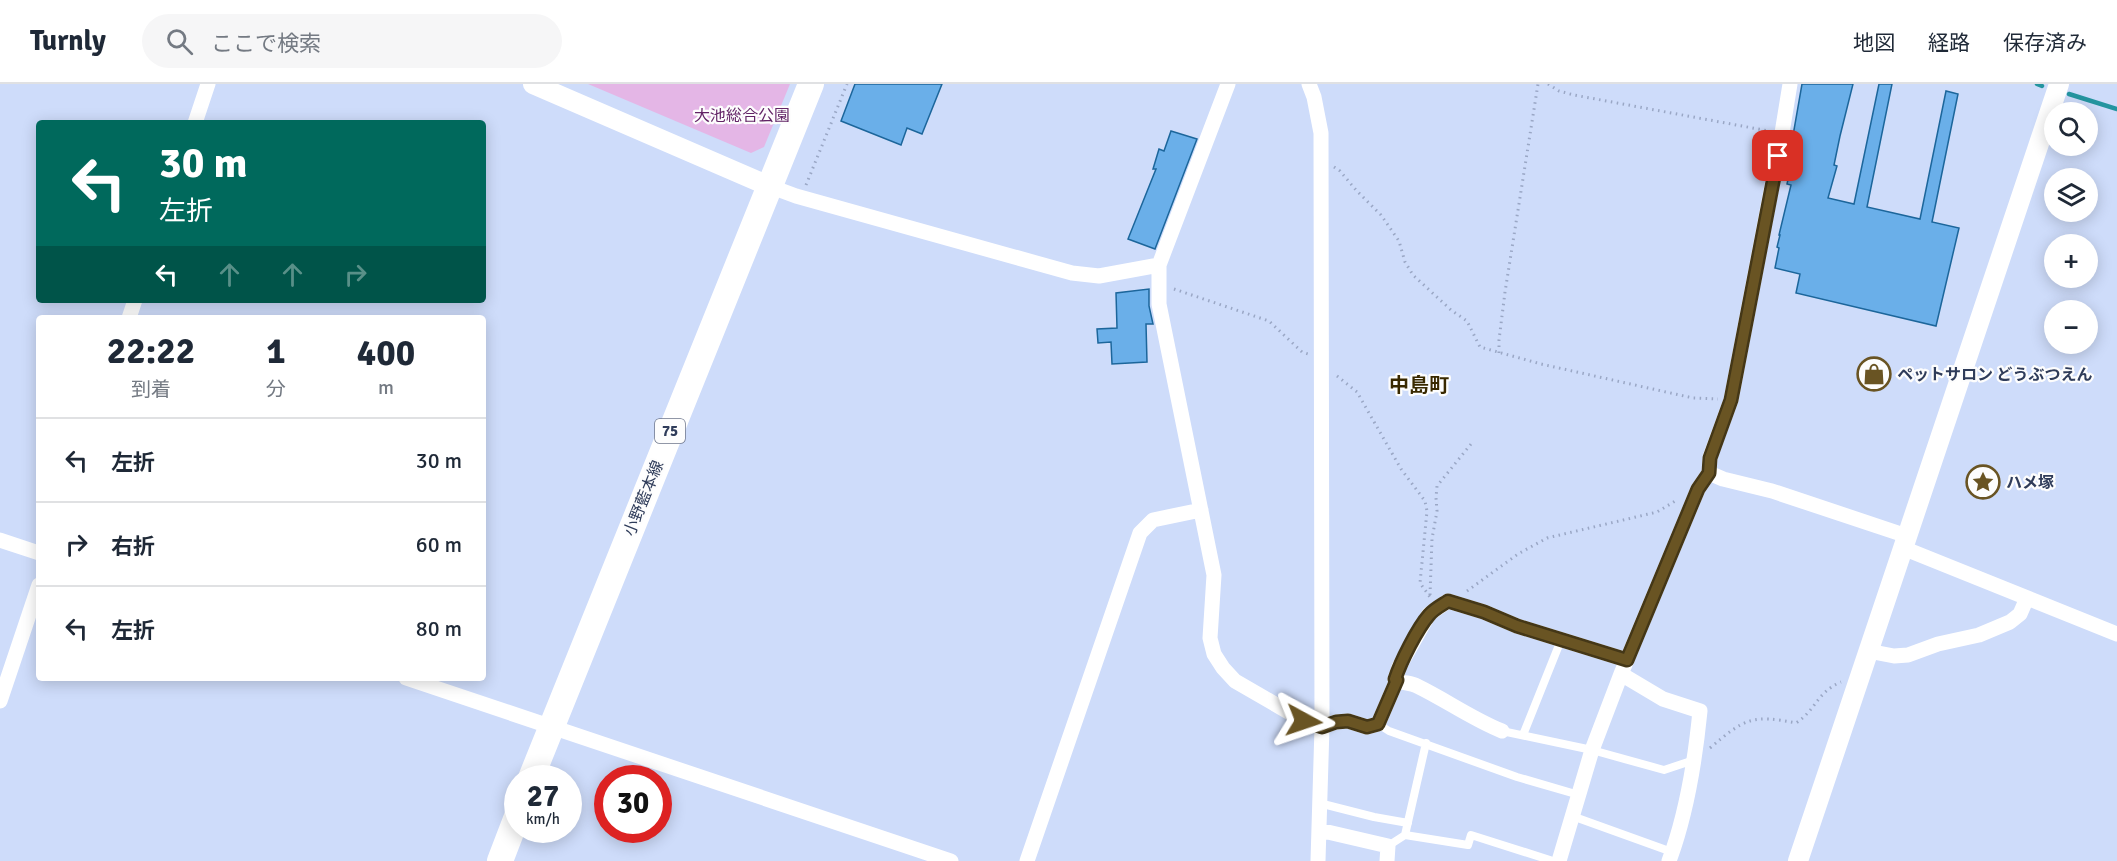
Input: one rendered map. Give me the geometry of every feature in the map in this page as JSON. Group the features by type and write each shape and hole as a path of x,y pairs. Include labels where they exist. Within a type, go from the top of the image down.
{"main road":[{"name":"小野藍本線","path":"536,765 811,84"},
{"path":"500,861 507,843"}],"street":[{"path":"196,120 208,84"},
{"path":"533,84 796,196 1072,273 1099,276 1159,265"},
{"path":"1228,84 1159,265 1160,304 1214,575 1210,638 1214,654 1223,669 1235,681 1304,721 1322,727 1348,721 1367,727 1378,724 1397,680 1395,679 1399,667 1433,603 1448,601 1627,660"},
{"path":"1309,84 1321,133 1322,727 1318,861"},
{"path":"1559,861 1592,750 1698,489 1709,473 1710,458 1731,400 1790,84"},
{"path":"1798,861 2059,84"},
{"path":"1709,473 1723,479 1772,491 1905,542 2026,598 2117,634"},
{"path":"1027,861 1140,533 1153,520 1201,510"},
{"path":"0,540 36,552"},
{"path":"0,701 36,594"},
{"path":"1868,651 1894,656 1908,655 1938,644 1979,635 2010,622 2020,614 2026,598"},
{"path":"1621,674 1663,699 1700,711 1695,760 1671,857"},
{"path":"1397,680 1414,684 1482,723 1502,730"},
{"path":"415,681 951,861"},
{"path":"1319,830 1387,853"}],"lane":[{"path":"1523,735 1561,640"},
{"path":"1378,724 1389,731 1517,777 1578,795"},
{"path":"1502,730 1592,750 1664,770 1695,760"},
{"path":"1387,853 1405,835 1426,743"},
{"path":"1319,803 1374,818 1408,823"},
{"path":"1572,816 1671,857"},
{"path":"1405,835 1468,845 1471,834 1553,861"}],"path":[{"path":"806,186 847,84"},
{"path":"1499,353 1505,292 1538,84"},
{"path":"1548,84 1559,91 1574,95 1782,133"},
{"path":"1321,160 1340,171 1381,215 1399,241 1405,262 1413,275 1451,310 1467,321 1480,347 1693,398 1731,400"},
{"path":"1159,285 1269,321 1302,352 1357,392 1401,469 1425,501 1420,583 1433,603"},
{"path":"1433,603 1432,539 1437,507 1437,486 1471,444"},
{"path":"1455,603 1462,594 1484,577 1547,538 1657,512 1698,489"},
{"path":"1426,508 1437,507"},
{"path":"1695,760 1731,730 1757,718 1796,723 1804,718 1827,688 1840,682 1858,682"}],"green space":[{"name":"大池総合公園","path":"588,84 790,84 764,147 751,153"}],"building":[{"path":"855,84 942,84 922,134 907,128 901,145 841,121"},
{"path":"1802,84 1853,84 1834,165 1837,166 1828,198 1854,204 1879,84 1892,84 1867,207 1920,219 1946,91 1958,94 1932,222 1959,228 1936,326 1796,293 1800,274 1775,268 1779,235 1791,185 1787,184 1795,148 1791,147"},
{"path":"1171,131 1197,139 1155,249 1128,239 1156,169 1153,169 1159,149 1164,151"},
{"path":"1149,289 1149,306 1153,324 1146,324 1147,362 1112,364 1111,342 1098,343 1097,329 1117,328 1116,293"}],"waterway":[{"path":"2037,84 2042,86"},
{"path":"2069,94 2117,109"}],"place":[{"name":"ペットサロン どうぶつえん","path":"1874,374"},
{"name":"ハメ塚","path":"1983,482"}],"district":[{"name":"中島町","path":"1419,385"}],"route":[{"path":"1304,721 1322,727 1348,721 1367,727 1378,724 1397,680 1395,679 1399,667 1413,641 1429,614 1448,601 1484,612 1517,626 1627,660 1698,489 1709,473 1710,458 1731,400 1778,156"}]}
